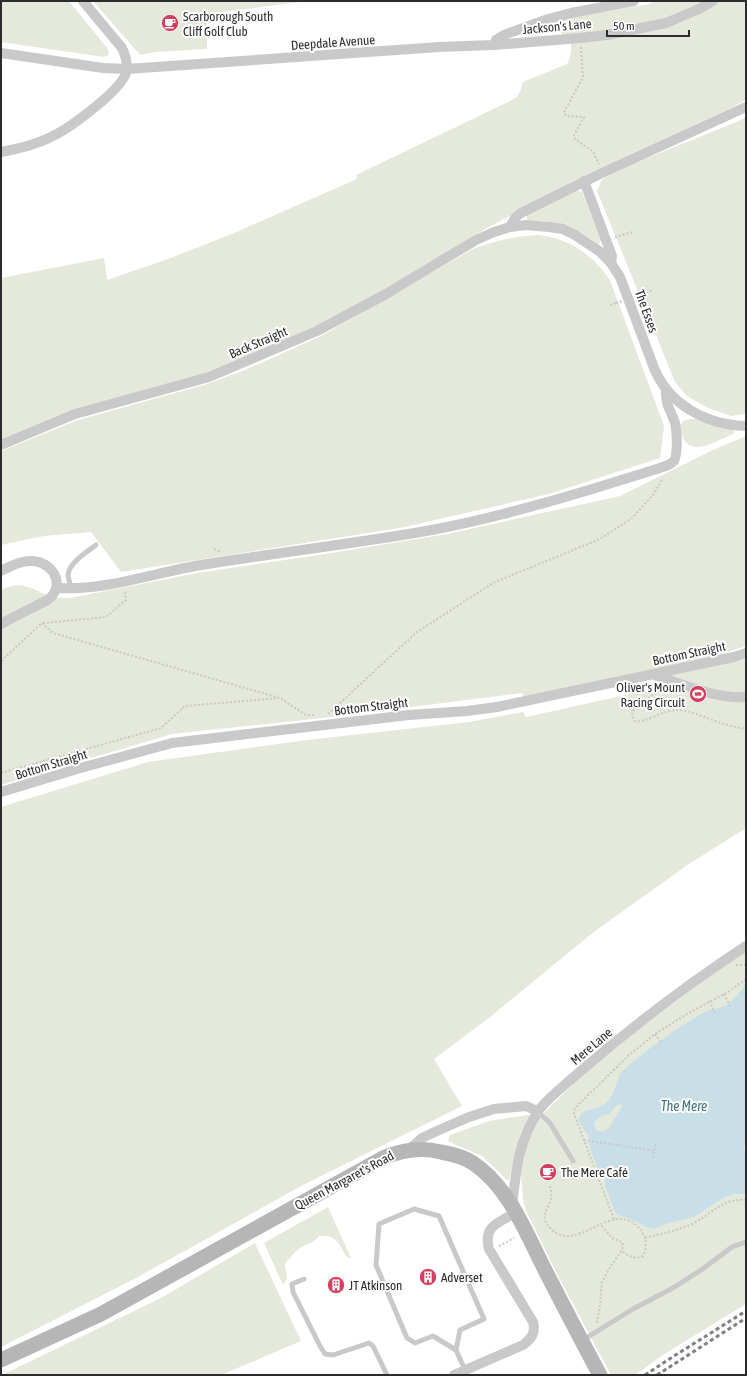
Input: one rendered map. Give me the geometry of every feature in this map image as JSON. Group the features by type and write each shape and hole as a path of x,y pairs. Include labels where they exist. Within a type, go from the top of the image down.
{"main road":[{"name":"Queen Margaret's Road","path":"1,1360 101,1314 382,1158 410,1149 431,1149 455,1155 472,1162 492,1180 514,1209 581,1341 600,1375"}],"street":[{"path":"1,152 23,148 51,137 72,126 124,79 127,69 125,54 122,48 83,1"},
{"path":"494,45 496,40 504,35 548,19 634,1"},
{"name":"Jackson's Lane","path":"494,45 607,35 666,23 699,9 713,1"},
{"name":"Deepdale Avenue","path":"1,53 103,68 127,69 439,47 494,45"},
{"path":"510,227 518,215 584,181 746,108"},
{"path":"584,181 612,256 611,263"},
{"name":"The Esses","path":"510,227 538,225 563,229 600,251 611,263 620,277 658,378 666,390 692,412 720,423 735,426 746,426"},
{"name":"Back Straight","path":"1,445 75,414 209,377 242,363 316,331 386,294 476,240 510,227"},
{"path":"57,588 95,586 195,566 433,530 527,509 663,467 671,463 676,456 677,443 676,425 666,404 666,390"},
{"path":"676,425 681,416 692,412"},
{"path":"1,571 8,567 33,561 52,571 56,576 57,588 48,600 1,624"},
{"name":"Bottom Straight","path":"1,792 172,743 409,714 467,711 497,707 734,657 746,653"},
{"path":"652,674 712,693 727,696 746,697"},
{"name":"Mere Lane","path":"514,1209 518,1155 523,1138 537,1111 586,1067 633,1028 699,978 746,946"},
{"path":"410,1149 422,1138 469,1117 494,1109 526,1106 537,1111"},
{"path":"454,1375 523,1345 530,1340 533,1335 533,1322 489,1249 487,1240 488,1232 494,1225 514,1209"}],"lane":[{"path":"71,588 68,576 70,569 96,545"},
{"path":"537,1111 550,1122 574,1161"},
{"path":"456,1350 460,1330 484,1319 440,1216 414,1209 378,1224 376,1266 407,1338 415,1343 433,1336 456,1350 465,1370"},
{"path":"581,1341 633,1309 673,1288 732,1247 746,1242"},
{"path":"304,1279 292,1284 293,1292 325,1354 334,1355 369,1343 373,1346 387,1375"}],"path":[{"path":"580,38 583,77 564,112 566,116 584,117 574,135 574,138 593,152 604,172"},
{"path":"606,240 633,232"},
{"path":"610,305 653,290"},
{"path":"328,725 327,714 417,632 493,583 600,539 632,518 653,495 671,463"},
{"path":"1,662 42,623 106,617 126,600"},
{"path":"42,623 53,633 280,698 306,715 320,715"},
{"path":"670,680 657,693 634,709 632,715 635,721 642,721 664,712 679,710 726,725 746,729"},
{"path":"1,774 161,728 185,706 280,698"},
{"path":"614,1219 574,1114 575,1108 629,1055 655,1034 687,1014 724,994 746,979"},
{"path":"724,994 730,1006"},
{"path":"709,1002 715,1013"},
{"path":"655,1034 662,1043"},
{"path":"584,1140 654,1150"},
{"path":"653,1158 656,1142"},
{"path":"550,1186 551,1199 545,1211 545,1219 550,1228 562,1236 573,1236 614,1219 624,1219 634,1223 641,1230 645,1238 646,1248 642,1257 634,1258 622,1251"},
{"path":"645,1238 690,1225 728,1201 736,1199 746,1200"},
{"path":"594,1333 600,1310 602,1282 609,1268 622,1251 623,1246 622,1242 612,1238 601,1225"},
{"path":"493,1249 517,1236"}],"shaded area":[{"path":"1,1 69,1 108,49 109,55 104,57 1,42"},
{"name":"Scarborough South Cliff Golf Club","path":"93,1 308,1 207,14 207,49 156,52 140,55"},
{"path":"655,1 746,1 746,100 590,173 487,228 385,290 316,327 207,373 1,440 1,278 104,258 107,280 168,259 234,233 357,179 356,175 516,98 520,92 523,82 567,64 571,51 571,43 550,21 649,4"},
{"path":"746,117 746,414 731,416 706,407 687,396 675,382 597,191 602,180 615,171"},
{"path":"577,191 582,192 601,240 599,244 574,229 548,222 529,221 527,219 527,215"},
{"path":"539,235 571,244 596,263 610,280 664,426 660,458 549,494 400,528 121,572 91,532 44,536 1,545 1,451 78,420 207,384 245,370 321,336 471,250 487,244 522,236"},
{"path":"697,419 731,429 735,432 708,445 693,447 687,444 680,426 683,421"},
{"path":"746,436 746,646 719,655 524,697 522,693 332,717 172,734 1,785 1,590 20,585 52,597 70,598 197,573 447,534 620,496 713,450"},
{"path":"746,659 746,828 689,864 595,931 490,1017 434,1059 462,1106 303,1185 136,1278 1,1347 1,807 148,762 307,740 469,722 523,712 526,717 648,690 651,687 655,688 669,676"},
{"path":"746,950 746,1304 666,1353 635,1375 611,1375 558,1276 526,1211 523,1199 521,1175 527,1143 538,1119 589,1068 637,1030"},
{"path":"528,1115 530,1116 521,1132 509,1180 507,1180 482,1156 449,1142 448,1140 450,1135 489,1121"},
{"path":"328,1207 351,1258 347,1257 337,1241 330,1237 319,1236 314,1241 299,1248 285,1264 287,1279 283,1285 264,1243"},
{"path":"255,1243 301,1341 221,1375 2,1375 161,1298"}],"water":[{"name":"The Mere","path":"746,984 746,1142 744,1150 746,1151 746,1194 735,1194 725,1197 694,1217 665,1224 654,1229 618,1215 615,1212 605,1186 604,1176 596,1166 589,1144 589,1137 579,1122 580,1117 585,1111 598,1108 606,1103 613,1093 621,1073 647,1051 680,1027 705,1012 727,1005","holes":["620,1104 622,1106 609,1128 603,1132 596,1130 594,1124 598,1118 610,1113 616,1106"]}],"railway":[{"path":"645,1375 746,1311"},
{"path":"657,1375 746,1318"}],"place":[{"name":"Scarborough South Cliff Golf Club","path":"170,23"},
{"name":"Oliver's Mount Racing Circuit","path":"698,694"},
{"name":"The Mere Café","path":"548,1172"},
{"name":"Adverset","path":"428,1277"},
{"name":"JT Atkinson","path":"336,1285"}]}
